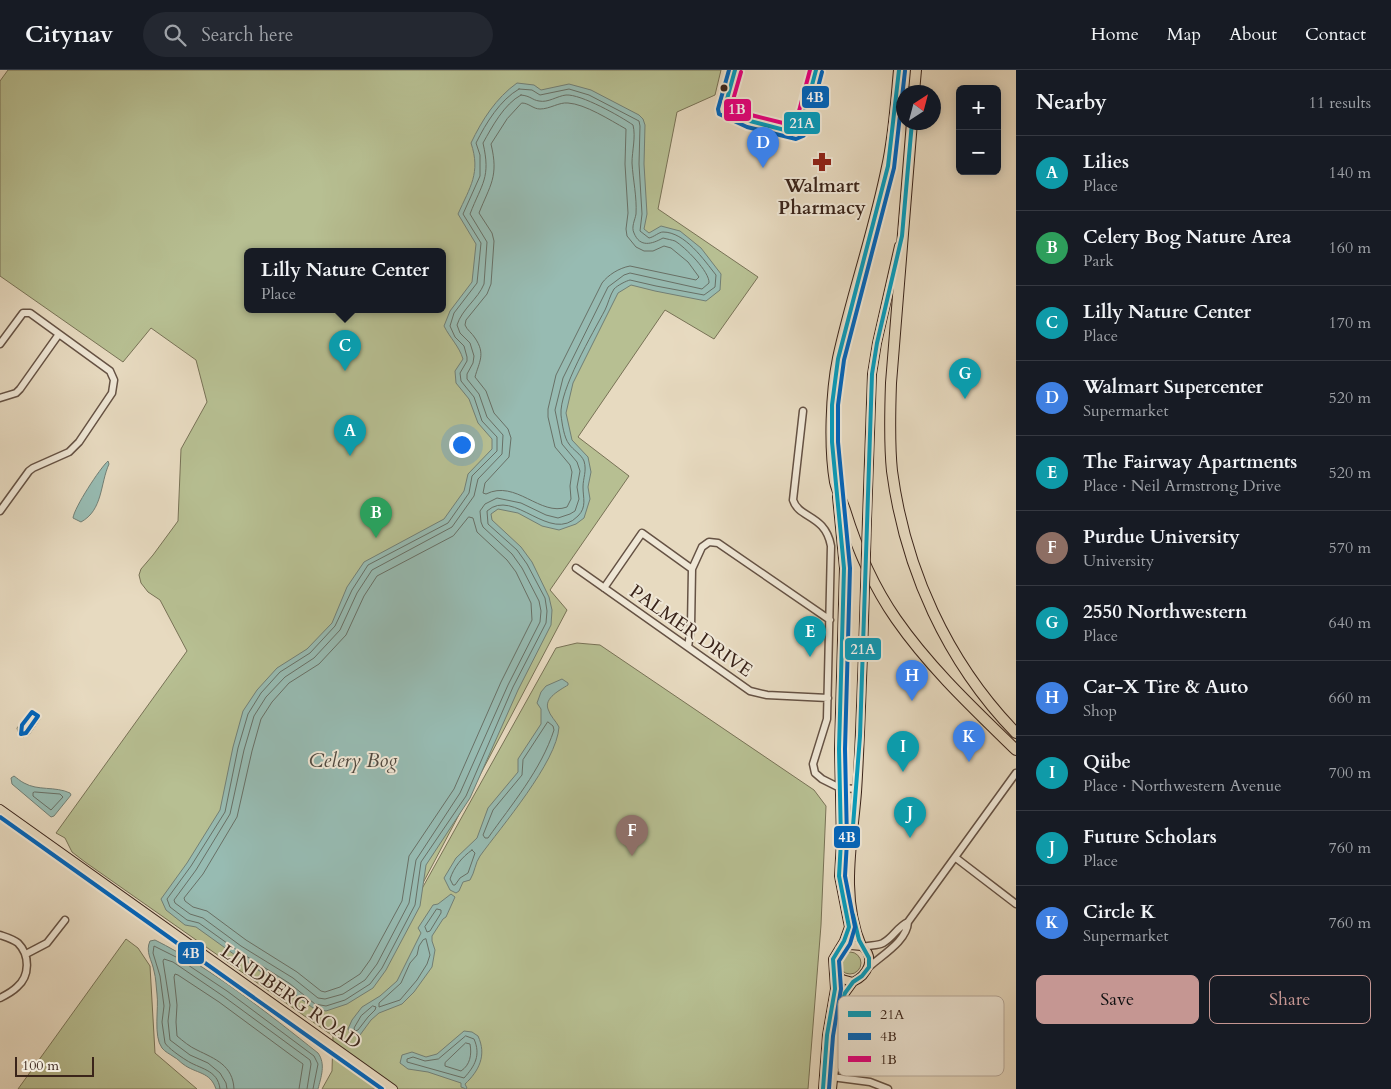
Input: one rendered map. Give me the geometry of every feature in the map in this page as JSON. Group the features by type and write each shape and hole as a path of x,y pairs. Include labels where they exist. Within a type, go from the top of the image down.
{"highway":[{"path":"899,70 888,166 838,359 832,405 832,442 836,482 860,555 874,584 896,619 947,681 1016,750"},
{"path":"915,85 916,70"},
{"path":"911,130 890,383 892,470 908,547 929,605 941,631 978,689 1016,733"}],"main road":[{"path":"844,996 869,967 869,958 862,947 852,910 849,882 857,790 872,374 877,343 902,236"},
{"path":"823,1082 831,1008 835,989 833,959 847,936 848,928 839,876 841,841 839,749 844,568 836,482"},
{"name":"LINDBERG ROAD","path":"0,809 393,1089"},
{"path":"839,949 850,945 862,947"},
{"path":"834,970 842,979 854,982"},
{"path":"832,1083 838,1029"}],"street":[{"path":"0,344 23,313 30,312 110,371 114,380 114,389 79,442 69,452 32,468 0,511"},
{"path":"0,398 16,393 20,389 59,334"},
{"path":"803,411 794,504 821,524 830,538 831,546 826,724 813,764 818,777 840,788 857,790"},
{"path":"604,588 642,532 692,569"},
{"path":"688,647 691,627 692,569 702,547 709,542 718,543 830,620"},
{"name":"PALMER DRIVE","path":"576,568 756,693 828,698"},
{"path":"862,947 881,944 891,938 901,925 908,922 956,858 1016,772"},
{"path":"956,858 1016,904"},
{"path":"26,954 47,943 65,920"},
{"path":"869,967 900,940 908,929 908,922"},
{"path":"0,935 18,943 26,954 26,971 21,984 0,998"},
{"path":"823,1082 853,1083 855,1081 876,1084 888,1089"}],"green space":[{"path":"8,70 721,70 715,95 677,112 658,209 758,277 714,339 665,310 578,437 629,476 550,590 567,610 385,955 556,648 577,643 600,645 814,790 826,806 821,925 808,1089 322,1089 332,1071 333,1036 72,852 65,838 56,833 187,651 160,600 148,592 141,583 139,575 141,569 178,521 181,449 207,402 196,360 151,328 123,362 0,276 0,81"},
{"path":"32,709 39,713 40,719 29,735 23,737 17,728"},
{"path":"126,939 138,948 150,966 155,1053 197,1089 18,1089"},
{"path":"850,952 858,955 861,963 858,971 850,974 842,971 839,963 842,955"}],"water":[{"name":"Celery Bog","path":"517,83 534,85 541,90 569,84 591,90 639,115 643,119 645,125 644,164 647,214 644,229 649,233 661,226 680,231 701,248 721,274 720,290 706,301 631,285 618,293 573,383 566,413 572,440 588,457 591,472 588,487 590,499 584,518 576,524 559,530 542,526 518,513 498,509 491,514 492,520 521,547 532,562 549,597 552,610 551,625 518,690 470,798 426,865 420,906 386,970 373,988 347,1004 326,1011 313,1008 196,927 185,925 166,910 161,899 187,863 220,810 233,747 243,711 257,690 277,668 307,649 332,623 347,587 364,562 444,519 464,491 468,474 492,449 492,439 478,423 469,399 456,383 455,371 463,359 444,326 450,311 472,282 476,244 458,214 473,180 475,163 471,143 490,110 502,95"},
{"path":"108,461 109,464 100,496 93,511 81,522 73,518 88,488"},
{"path":"562,679 568,685 550,698 547,705 550,714 559,727 549,758 527,794 480,856 470,880 463,882 456,893 450,890 444,878 456,858 477,838 488,808 518,772 518,759 541,724 541,709 537,703 541,692 546,686"},
{"path":"14,776 35,787 64,791 71,795 54,816 51,817 12,784 11,778"},
{"path":"451,894 455,897 446,917 432,936 435,950 432,967 414,992 402,1004 379,1013 360,1035 351,1035 348,1029 362,1007 380,996 397,981 421,933 418,928 433,905 438,904"},
{"path":"155,940 197,964 260,1007 318,1053 322,1066 318,1089 216,1089 206,1076 188,1067 165,1051 159,1043 156,979 149,952 150,941"},
{"path":"464,1031 472,1032 478,1036 482,1050 478,1068 465,1084 466,1089 461,1087 461,1083 428,1072 408,1069 400,1063 402,1055 412,1052 426,1057 437,1054"}],"transit line":[{"name":"4B","path":"729,70 718,109 719,114 747,127 796,139 806,133 822,72"},
{"name":"21A","path":"735,70 724,110 750,121 796,133 800,131 816,70"},
{"name":"1B","path":"741,72 731,107 751,115 795,126 810,70"},
{"name":"21A","path":"823,1089 827,1035 835,989 833,959 844,941 849,927 839,876 841,841 839,749 844,568 832,442 832,405 838,359 888,166 899,70"},
{"name":"4B","path":"840,996 839,961 850,944 855,927 845,876 847,841 845,749 850,568 838,442 838,405 844,360 894,168 905,71"},
{"name":"21A","path":"853,826 860,736 872,374 877,343 902,236 911,130"},
{"name":"4B","path":"32,712 38,716 26,733 21,734 22,725 32,712"},
{"name":"4B","path":"0,817 382,1089"},
{"name":"21A","path":"844,996 853,982 862,976 869,967 869,958 859,940 853,915"},
{"name":"4B","path":"829,1089 833,1036 838,1007"}],"place":[{"name":"Walmart Pharmacy","path":"822,162"},
{"name":"Walmart Supercenter","path":"763,168"},
{"name":"Lilly Nature Center","path":"345,371"},
{"name":"2550 Northwestern","path":"965,399"},
{"name":"Lilies","path":"350,456"},
{"name":"Celery Bog Nature Area","path":"376,538"},
{"name":"The Fairway Apartments","path":"810,657"},
{"name":"Car-X Tire & Auto","path":"912,701"},
{"name":"Circle K","path":"969,762"},
{"name":"Qübe","path":"903,772"},
{"name":"Future Scholars","path":"910,838"},
{"name":"Purdue University","path":"632,856"}]}
